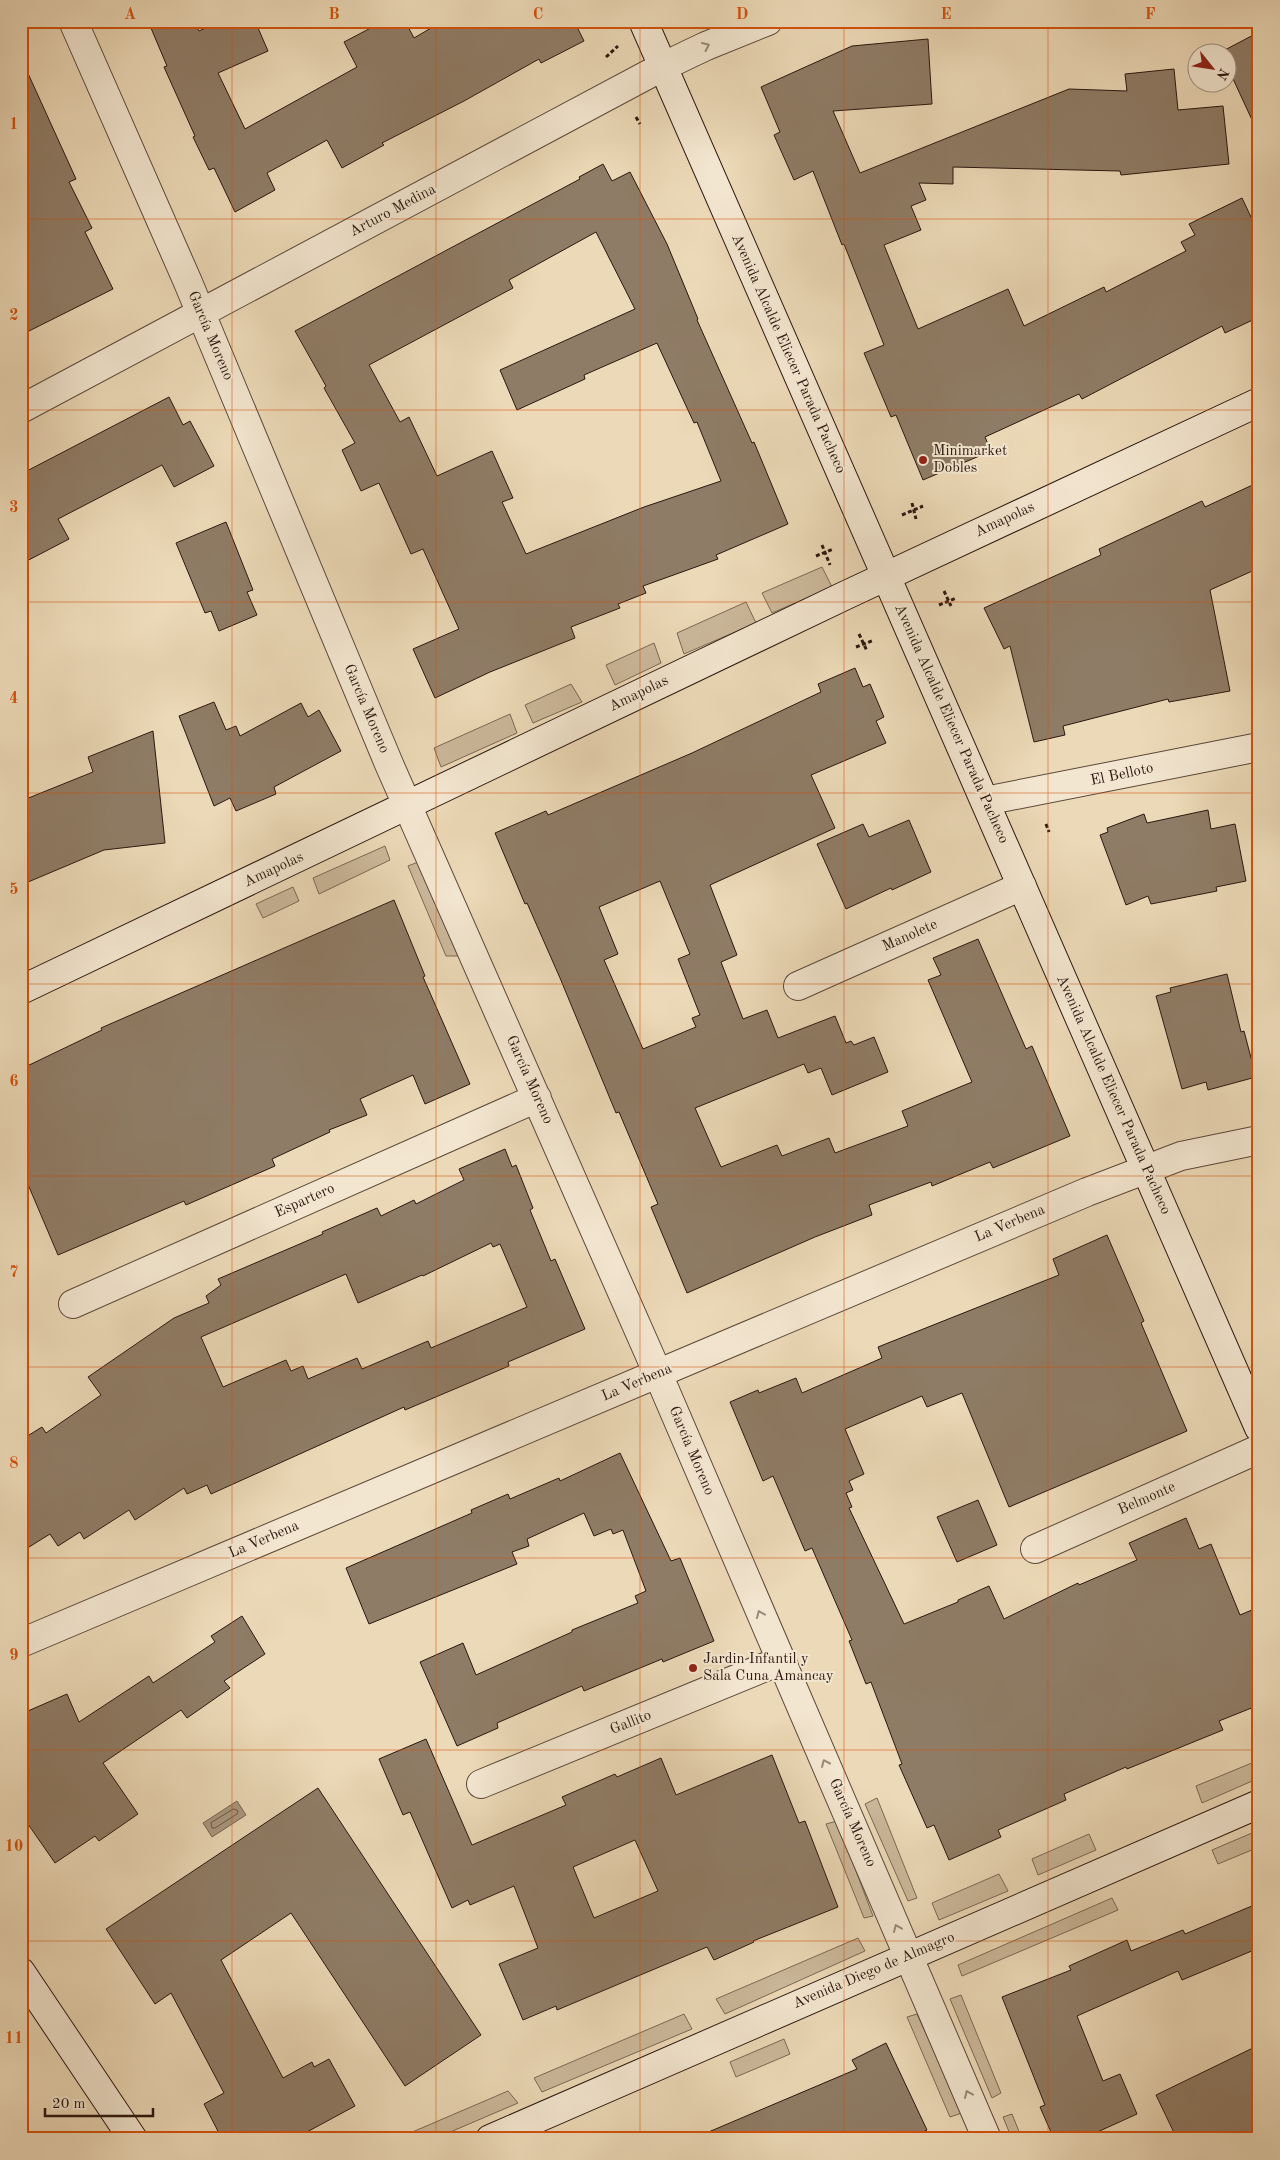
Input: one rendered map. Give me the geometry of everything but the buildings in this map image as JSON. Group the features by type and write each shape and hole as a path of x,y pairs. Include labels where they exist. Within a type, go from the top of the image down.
{"street":[{"name":"García Moreno","path":"72,21 201,313 408,805 658,1374 987,2139"},
{"name":"Avenida Alcalde Eliecer Parada Pacheco","path":"643,21 1259,1428"},
{"name":"Arturo Medina","path":"21,409 662,67 706,46 768,21"},
{"name":"Amapolas","path":"21,990 886,577 1259,402"},
{"name":"El Belloto","path":"985,801 1259,747"},
{"name":"Manolete","path":"798,986 1022,886"},
{"name":"Espartero","path":"73,1304 537,1098"},
{"name":"La Verbena","path":"21,1643 1146,1168 1181,1156 1259,1140"},
{"name":"Belmonte","path":"1035,1549 1259,1449"},
{"name":"Gallito","path":"481,1784 780,1661"},
{"name":"Avenida Diego de Almagro","path":"490,2139 1259,1804"},
{"path":"21,1972 133,2139"}],"path":[{"path":"602,61 623,40"},
{"path":"912,503 916,520"},
{"path":"902,515 923,506"},
{"path":"822,545 830,565"},
{"path":"816,556 833,549"},
{"path":"944,591 950,606"},
{"path":"939,605 956,598"},
{"path":"859,634 867,651"},
{"path":"856,647 874,640"},
{"path":"1046,824 1049,832"}],"shaded area":[{"path":"822,567 832,587 772,613 762,593"},
{"path":"746,602 756,623 684,654 677,633"},
{"path":"654,643 661,663 615,685 606,665"},
{"path":"571,684 582,702 533,723 525,705"},
{"path":"510,714 517,733 441,767 434,748"},
{"path":"385,846 390,860 319,894 313,878"},
{"path":"418,862 458,956 446,956 408,866"},
{"path":"293,887 299,901 263,918 256,904"},
{"path":"1259,1760 1259,1778 1202,1803 1196,1786"},
{"path":"877,1798 917,1898 908,1901 865,1804"},
{"path":"837,1821 873,1916 864,1918 826,1824"},
{"path":"1259,1830 1259,1847 1218,1864 1212,1850"},
{"path":"1089,1834 1096,1850 1038,1875 1032,1859"},
{"path":"999,1874 1008,1891 939,1920 932,1903"},
{"path":"1112,1898 1118,1910 962,1976 958,1965"},
{"path":"858,1938 865,1951 725,2014 716,1999"},
{"path":"961,1995 1001,2093 992,2098 950,1999"},
{"path":"684,2014 692,2029 542,2092 534,2078"},
{"path":"917,2014 962,2113 950,2117 907,2017"},
{"path":"784,2039 790,2054 736,2077 730,2062"},
{"path":"508,2091 518,2103 434,2139 396,2139"},
{"path":"1012,2114 1022,2139 1012,2139 1003,2117"}],"water":[{"path":"237,1801 246,1815 212,1837 203,1823"}],"place":[{"name":"Minimarket Dobles","path":"923,460"},
{"name":"Jardin Infantil y Sala Cuna Amancay","path":"693,1668"}]}
